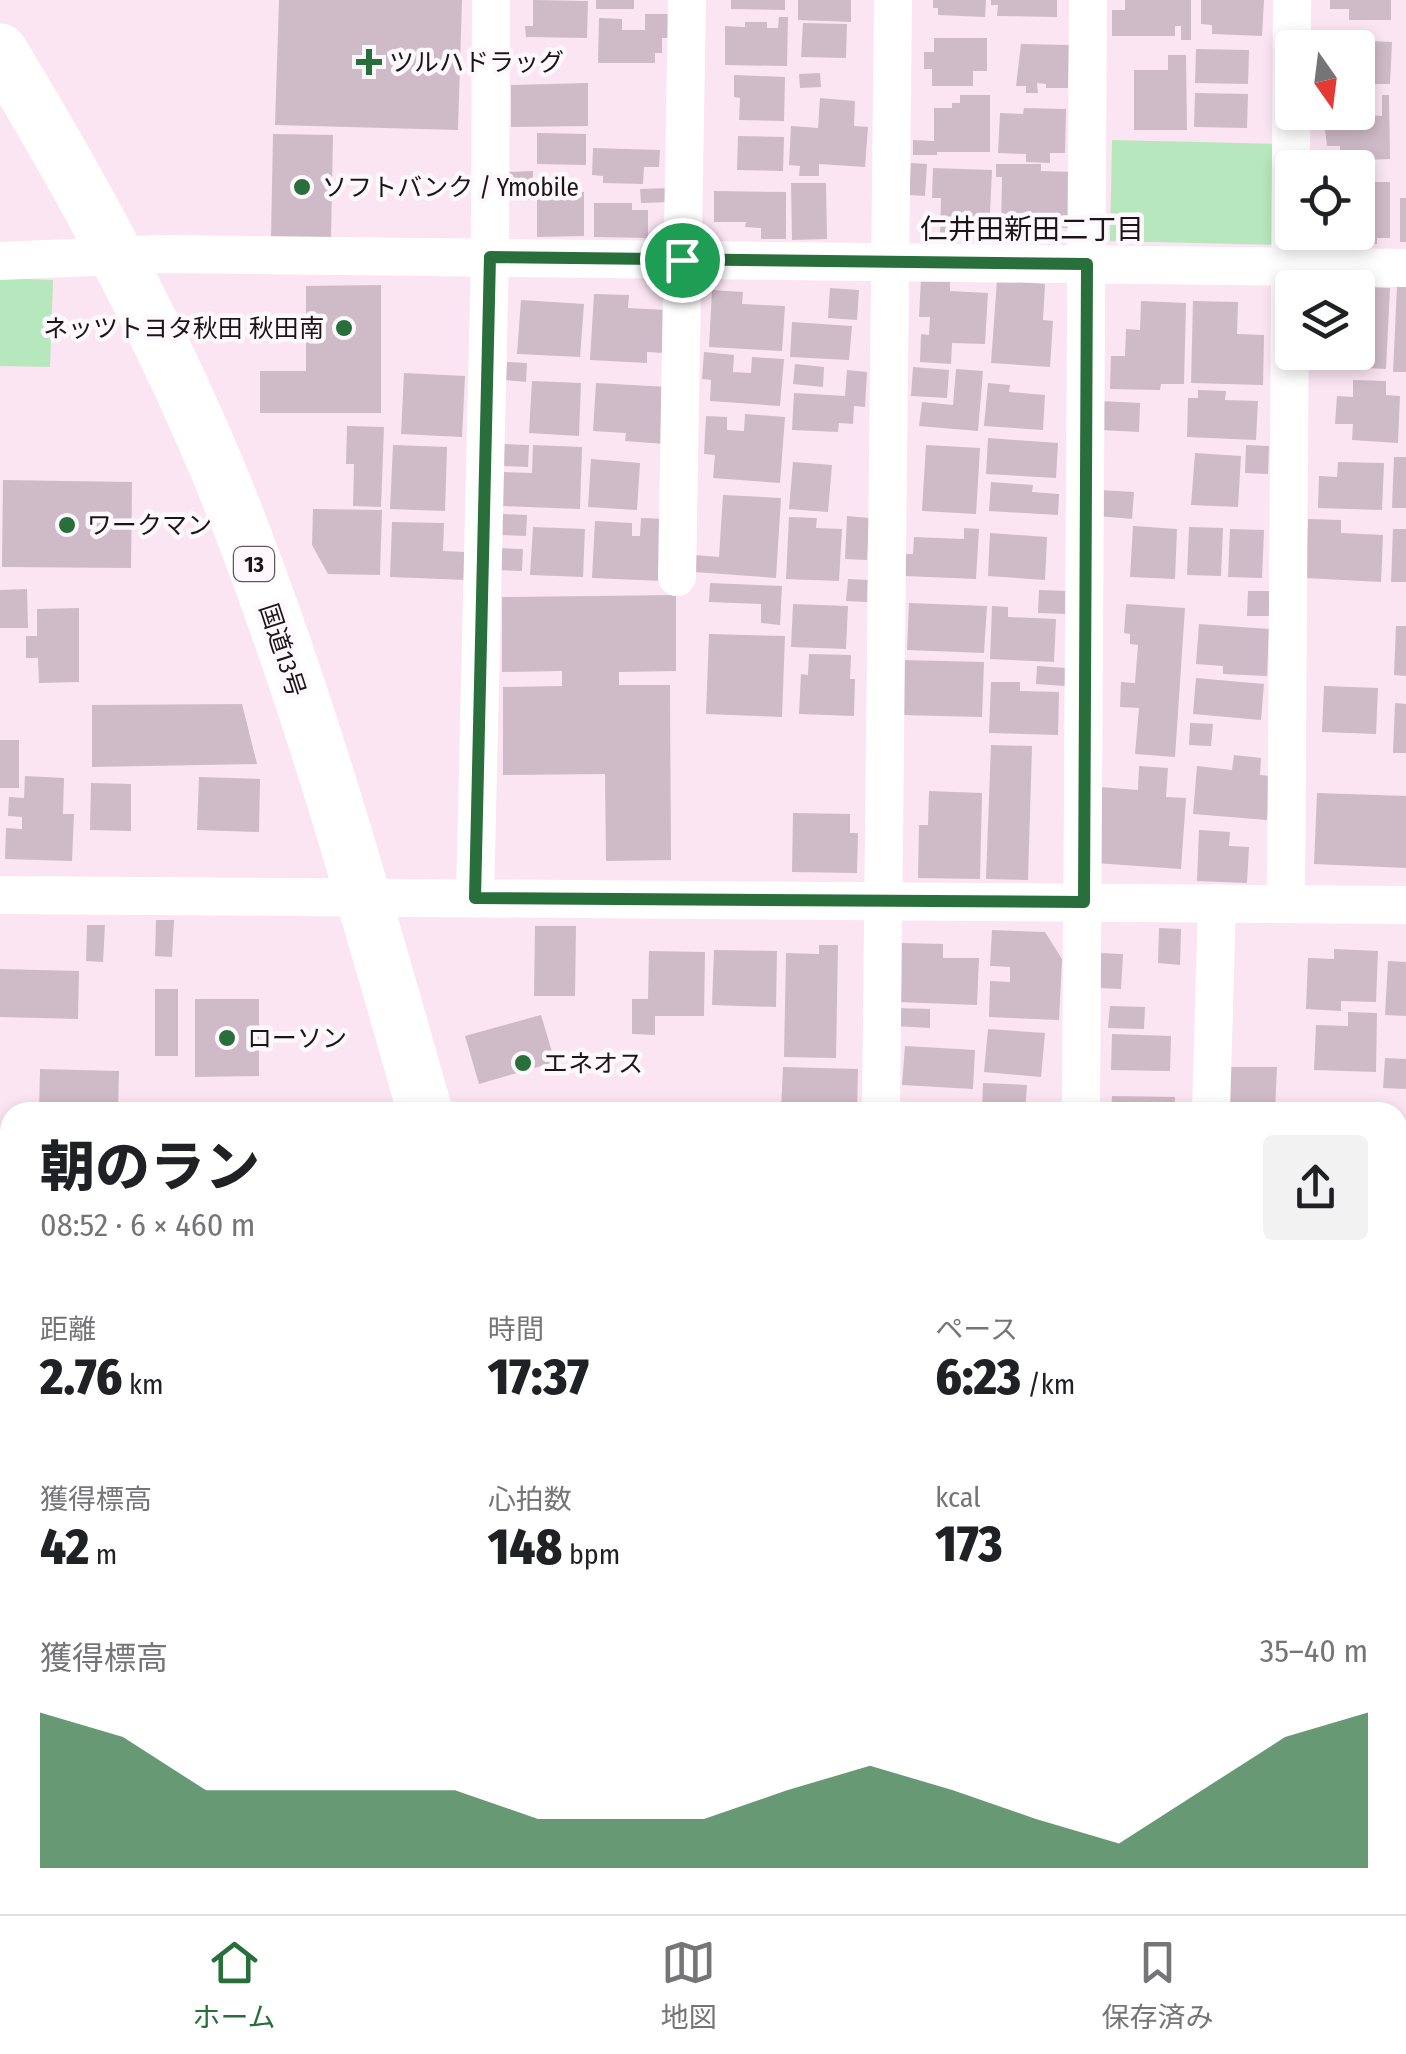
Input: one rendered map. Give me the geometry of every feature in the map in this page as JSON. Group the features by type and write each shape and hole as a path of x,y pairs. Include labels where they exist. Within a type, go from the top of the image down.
{"highway":[{"name":"国道13号","path":"0,51 117,256 185,396 235,512 270,605 363,896 423,1102"}],"street":[{"path":"475,898 490,257 491,0"},
{"path":"677,576 687,0"},
{"path":"881,1102 893,0"},
{"path":"1082,1102 1088,0"},
{"path":"1286,904 1292,0"},
{"path":"0,261 117,256 490,257 1406,268"},
{"path":"0,894 1406,904"},
{"path":"1210,1102 1217,904"}],"green space":[{"path":"1112,140 1282,144 1282,150 1275,150 1275,245 1110,241"},
{"path":"0,278 53,280 50,367 0,366"}],"building":[{"name":"ツルハドラッグ","path":"279,0 462,0 458,130 275,125"},
{"path":"533,0 588,1 587,38 526,37 525,26 533,26"},
{"path":"596,0 634,0 634,9 596,9"},
{"path":"731,0 785,0 785,10 731,9"},
{"path":"798,0 851,0 851,22 798,20"},
{"path":"933,0 986,0 985,17 938,15"},
{"path":"991,0 1057,0 1057,17 997,16 998,5 991,5"},
{"path":"1125,0 1191,0 1191,40 1181,40 1181,26 1175,26 1175,36 1112,36 1112,10 1125,10"},
{"path":"1201,0 1264,0 1262,36 1212,34 1212,25 1201,24"},
{"path":"1330,0 1391,0 1391,20 1349,20 1349,9 1330,9"},
{"path":"645,14 674,14 673,38 662,38 662,53 655,53 655,63 598,63 599,18 622,19 622,30 645,30"},
{"path":"779,17 788,17 787,66 725,65 725,26 767,22 767,28 778,28"},
{"path":"803,23 847,24 846,58 801,57"},
{"path":"934,38 987,38 987,71 973,71 973,86 932,86 932,69 924,69 924,52 934,52"},
{"path":"1375,41 1392,42 1390,84 1375,84"},
{"path":"1021,44 1069,45 1068,88 1046,88 1046,84 1037,83 1038,93 1026,93 1026,86 1016,86"},
{"path":"1196,49 1249,50 1248,84 1195,83"},
{"path":"1168,55 1186,55 1187,130 1134,130 1134,70 1168,70"},
{"path":"820,73 821,87 800,88 799,74"},
{"path":"734,75 785,77 784,121 739,120 740,98 734,97"},
{"path":"588,83 588,126 511,127 511,85"},
{"path":"1195,93 1248,94 1247,128 1194,127"},
{"path":"960,95 990,95 990,152 913,155 913,140 934,141 934,108 952,108 952,103 960,103"},
{"path":"1382,95 1389,95 1390,159 1375,160 1375,150 1327,146 1325,130 1375,130 1375,116 1382,116"},
{"path":"820,98 855,101 854,126 868,127 865,167 819,164 819,176 799,176 800,166 789,165 791,126 818,128"},
{"path":"1024,108 1066,109 1065,153 1050,153 1050,163 1026,162 1026,154 998,153 1000,113 1023,114"},
{"path":"537,133 586,134 586,165 537,164"},
{"name":"ソフトバンク / Ymobile","path":"273,134 333,135 331,239 271,238"},
{"path":"738,136 784,137 783,171 737,170"},
{"path":"593,148 660,150 659,167 644,167 643,184 603,183 603,176 592,175"},
{"path":"911,163 927,164 925,196 909,195"},
{"path":"996,164 1041,164 1041,171 1073,172 1072,228 1001,227 1002,177 996,177"},
{"path":"933,168 992,170 989,234 960,233 959,240 940,239 941,198 932,198"},
{"path":"533,171 533,200 506,200 505,172"},
{"path":"1375,182 1390,182 1390,238 1377,238 1377,244"},
{"path":"791,183 826,183 827,239 792,240"},
{"path":"671,188 671,202 641,203 640,189"},
{"path":"714,191 786,192 786,239 761,239 761,228 745,227 746,222 714,222"},
{"path":"537,192 584,192 584,236 537,237"},
{"path":"1400,198 1406,198 1406,242 1400,242"},
{"path":"594,203 632,203 632,210 648,210 648,238 594,237"},
{"path":"921,278 950,280 950,291 988,293 985,344 952,343 951,364 920,362 921,334 929,335 930,317 919,317"},
{"path":"997,280 1045,284 1043,320 1053,321 1050,367 991,363"},
{"name":"ネッツトヨタ秋田 秋田南","path":"381,285 381,413 260,413 260,371 306,371 306,286"},
{"path":"1397,286 1406,286 1406,372 1393,372"},
{"path":"1375,287 1390,288 1386,369 1375,368"},
{"path":"830,288 859,290 857,320 828,318"},
{"path":"712,290 743,292 742,304 785,306 782,351 709,347"},
{"path":"594,294 629,295 628,308 666,310 664,353 647,352 647,363 590,360"},
{"path":"521,300 584,304 580,357 517,354"},
{"path":"1141,301 1186,303 1184,384 1161,384 1160,390 1110,389 1111,356 1125,356 1126,329 1140,330"},
{"path":"1193,301 1238,302 1237,334 1264,335 1263,385 1191,383"},
{"path":"792,322 852,326 849,360 790,357"},
{"path":"704,352 734,355 733,372 751,373 752,357 784,359 780,406 710,401 711,380 702,379"},
{"path":"507,362 527,363 526,382 506,380"},
{"path":"795,364 824,367 823,387 793,384"},
{"path":"913,367 949,370 947,398 911,396"},
{"path":"956,369 983,371 978,431 919,426 922,402 953,405"},
{"path":"847,370 867,372 865,407 854,406 853,424 839,423 838,432 792,430 794,393 845,396"},
{"path":"404,373 465,376 462,437 401,434"},
{"path":"1353,380 1386,381 1386,395 1400,396 1398,443 1352,440 1353,424 1335,424 1337,396 1353,397"},
{"path":"532,381 581,383 579,436 529,433"},
{"path":"596,383 668,387 664,444 625,441 626,433 593,431"},
{"path":"988,383 1010,385 1009,392 1045,395 1043,430 984,426"},
{"path":"1198,390 1226,391 1225,400 1258,401 1256,440 1187,437 1188,398 1198,398"},
{"path":"1101,401 1140,403 1139,432 1100,430"},
{"path":"745,414 785,417 780,483 713,478 715,455 704,454 706,416 727,417 727,430 744,431"},
{"path":"347,426 384,427 381,507 353,506 354,464 346,464"},
{"path":"988,438 1058,443 1056,478 986,474"},
{"path":"503,444 529,445 528,467 502,466"},
{"path":"393,445 447,447 445,511 390,509"},
{"path":"533,445 582,447 580,509 501,506 503,472 532,473"},
{"path":"926,445 980,448 976,514 922,511"},
{"path":"1246,445 1269,446 1268,474 1245,473"},
{"path":"1195,453 1241,456 1238,507 1191,505"},
{"path":"1394,457 1406,457 1406,508 1392,508"},
{"path":"591,459 640,463 637,510 588,507"},
{"path":"793,462 832,465 828,512 789,509"},
{"path":"1338,462 1384,463 1382,510 1318,508 1319,476 1337,477"},
{"name":"ワークマン","path":"3,480 132,482 131,568 2,567"},
{"path":"991,482 1033,485 1032,492 1059,494 1058,515 989,511"},
{"path":"1100,490 1134,492 1132,519 1098,516"},
{"path":"723,495 781,498 776,578 694,572 695,555 719,557"},
{"path":"313,509 382,510 380,575 328,574 312,545"},
{"path":"502,514 527,515 526,536 501,535"},
{"path":"847,516 869,518 867,560 845,559"},
{"path":"789,517 817,518 816,528 842,529 839,581 786,579"},
{"path":"641,518 666,519 663,581 592,578 595,521 632,523 632,536 640,536"},
{"path":"1308,519 1341,520 1341,533 1383,535 1381,582 1305,578"},
{"path":"392,522 444,523 443,551 467,552 466,580 390,577"},
{"path":"1133,526 1177,529 1175,579 1130,577"},
{"path":"533,527 585,529 583,577 530,575"},
{"path":"1189,527 1223,528 1221,576 1187,575"},
{"path":"964,528 979,529 976,579 904,576 905,554 913,554 914,537 964,539"},
{"path":"1230,529 1264,530 1262,578 1228,577"},
{"path":"1393,529 1406,529 1406,582 1391,582"},
{"path":"990,533 1047,537 1045,580 988,576"},
{"path":"497,548 523,549 522,571 497,570"},
{"path":"848,579 868,580 867,602 846,601"},
{"path":"710,583 782,586 780,625 761,623 761,604 709,602"},
{"path":"27,589 28,628 0,628 0,590"},
{"path":"1039,590 1067,591 1066,614 1038,613"},
{"path":"1248,591 1270,591 1269,616 1247,616"},
{"path":"676,595 676,671 619,672 619,685 670,685 671,860 606,861 605,774 503,775 503,687 562,686 562,671 502,672 502,597"},
{"path":"909,603 987,606 984,653 907,650"},
{"path":"793,604 848,606 846,649 791,647"},
{"path":"1126,604 1185,608 1175,757 1135,754 1139,708 1120,707 1121,682 1135,683 1138,645 1130,644 1130,634 1124,633"},
{"path":"992,606 1008,607 1008,617 1056,619 1054,662 990,659"},
{"path":"79,608 79,682 39,683 38,658 26,658 26,636 37,636 37,609"},
{"path":"1199,624 1269,629 1267,676 1223,674 1223,666 1196,664"},
{"path":"1396,626 1406,626 1406,676 1394,675"},
{"path":"709,634 785,636 782,717 706,714"},
{"path":"809,654 851,655 854,716 799,714 801,674 808,675"},
{"path":"902,660 984,662 982,717 900,715"},
{"path":"1037,666 1066,668 1065,686 1036,684"},
{"path":"1196,678 1264,684 1261,720 1193,714"},
{"path":"991,682 1020,682 1020,691 1059,692 1058,735 989,733"},
{"path":"1324,686 1378,688 1376,734 1322,732"},
{"path":"1395,703 1406,704 1406,753 1393,753"},
{"path":"242,704 257,764 92,767 92,705"},
{"path":"1190,723 1213,724 1211,746 1189,745"},
{"path":"0,740 19,740 19,788 0,788"},
{"path":"991,745 1032,746 1028,880 986,879"},
{"path":"1234,755 1261,758 1260,775 1270,776 1267,820 1193,814 1197,766 1232,770"},
{"path":"1139,766 1168,768 1166,797 1186,798 1181,869 1095,863 1100,787 1138,790"},
{"path":"25,776 64,778 63,814 74,814 72,861 5,859 6,828 22,829 22,817 8,816 9,797 24,798"},
{"path":"199,777 260,779 259,832 197,830"},
{"path":"91,783 131,784 131,831 90,830"},
{"path":"929,791 982,793 980,879 918,878 919,825 928,825"},
{"path":"1317,793 1406,796 1406,868 1314,864"},
{"path":"793,813 850,814 850,833 858,833 857,873 792,872"},
{"path":"1199,830 1230,832 1229,846 1249,847 1247,883 1197,881"},
{"path":"156,920 174,920 172,957 155,956"},
{"path":"87,925 105,925 103,962 86,961"},
{"path":"535,926 576,926 575,996 534,996"},
{"path":"1159,928 1181,929 1180,965 1158,963"},
{"path":"992,930 1045,932 1062,959 1059,1020 989,1017 990,981 1010,982 1010,967 990,966"},
{"path":"900,943 943,944 943,958 979,958 977,1005 898,1002"},
{"path":"819,945 838,945 836,1058 784,1057 786,953 819,954"},
{"path":"1334,949 1378,951 1376,1002 1341,1001 1341,1011 1306,1009 1308,958 1334,959"},
{"path":"714,950 777,951 776,1007 712,1005"},
{"path":"649,951 705,952 704,1016 655,1016 655,1035 632,1034 632,999 648,999"},
{"path":"1100,953 1123,954 1121,989 1099,988"},
{"path":"1388,961 1406,962 1406,1016 1385,1015"},
{"path":"0,969 79,971 78,1019 0,1017"},
{"path":"155,989 178,989 178,1056 155,1056"},
{"name":"ローソン","path":"195,999 259,999 259,1076 195,1077"},
{"path":"1110,1006 1145,1007 1144,1029 1108,1028"},
{"path":"895,1008 930,1009 930,1028 895,1026"},
{"path":"1348,1012 1377,1013 1376,1072 1314,1070 1316,1025 1348,1026"},
{"path":"541,1015 555,1062 479,1084 465,1036"},
{"path":"988,1029 1045,1033 1041,1077 984,1072"},
{"path":"1112,1034 1171,1036 1170,1071 1111,1070"},
{"path":"905,1046 975,1050 973,1089 902,1085"},
{"path":"1385,1058 1406,1059 1406,1089 1383,1088"},
{"path":"783,1067 858,1069 857,1102 781,1102"},
{"path":"1225,1067 1277,1067 1275,1102 1224,1102"},
{"path":"40,1069 119,1071 118,1102 39,1102"},
{"path":"983,1083 1027,1085 1026,1102 982,1102"},
{"path":"1112,1096 1175,1097 1175,1102 1112,1102"}],"place":[{"name":"ツルハドラッグ","path":"369,62"},
{"name":"ソフトバンク / Ymobile","path":"302,187"},
{"name":"ネッツトヨタ秋田 秋田南","path":"344,328"},
{"name":"ワークマン","path":"67,525"},
{"name":"ローソン","path":"227,1038"},
{"name":"エネオス","path":"523,1063"}],"district":[{"name":"仁井田新田二丁目","path":"1032,229"}],"route":[{"path":"490,257 682,260 1087,264 1084,902 475,898 490,257"}]}
